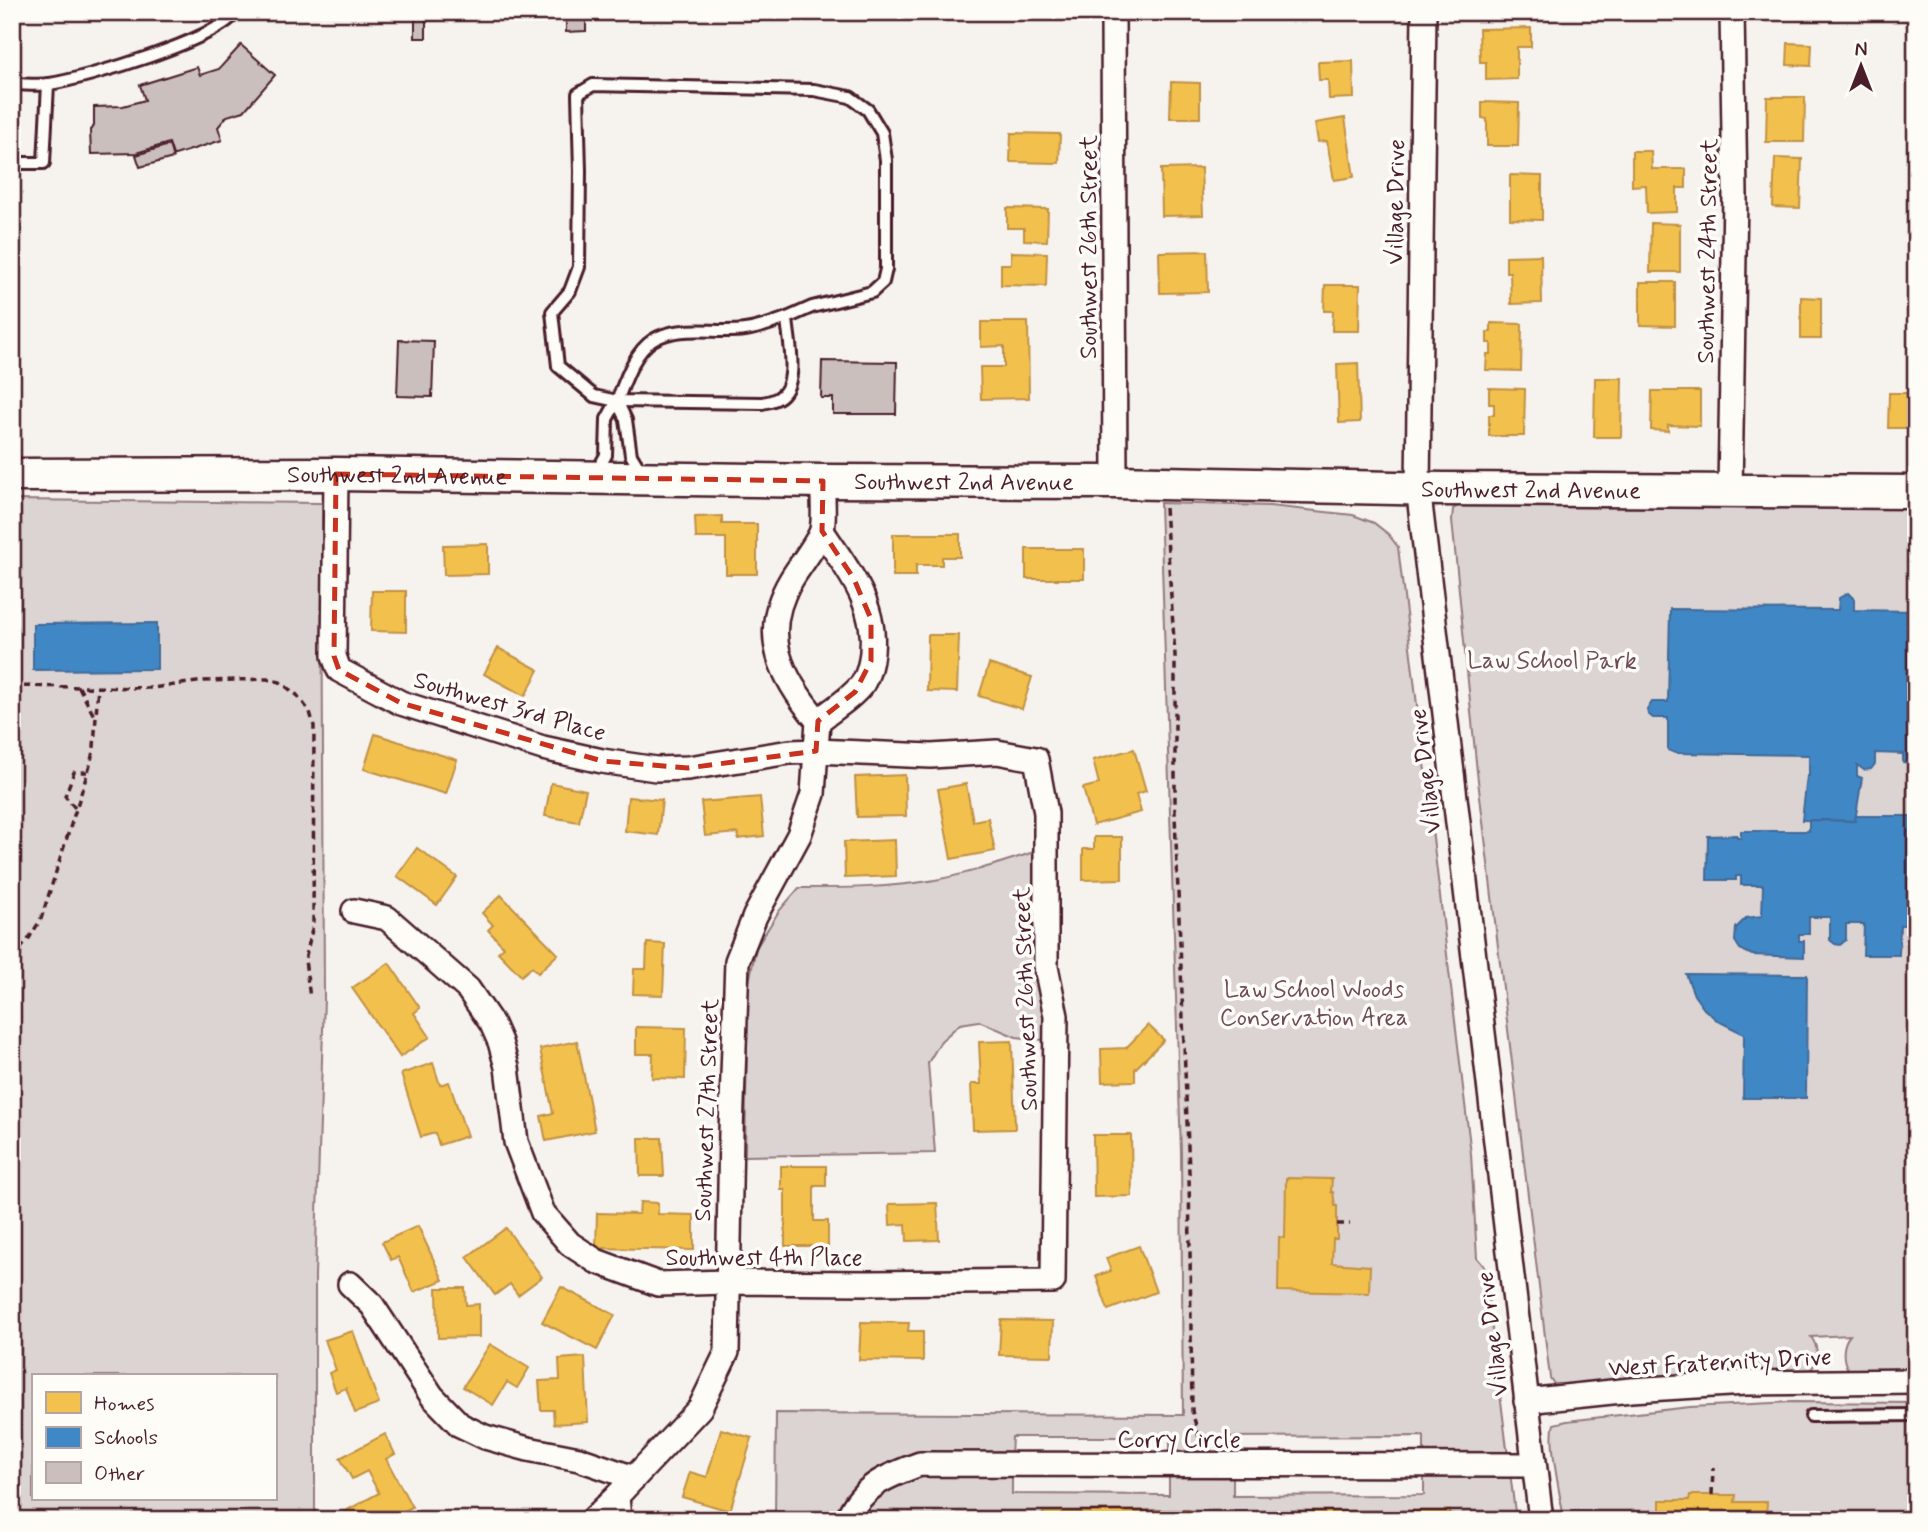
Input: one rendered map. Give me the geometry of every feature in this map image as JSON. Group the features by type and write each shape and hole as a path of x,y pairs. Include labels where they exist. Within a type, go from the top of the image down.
{"main road":[{"name":"Southwest 2nd Avenue","path":"12,475 337,474 1916,492"}],"street":[{"name":"Southwest 26th Street","path":"1113,12 1115,482"},
{"name":"Village Drive","path":"1424,12 1418,488 1541,1520"},
{"name":"Southwest 24th Street","path":"1730,489 1735,195 1732,12"},
{"name":"Southwest 3rd Place","path":"337,474 334,656 341,671 401,703 543,748 656,769 688,768 790,752 816,751 931,756 997,752 1036,759"},
{"path":"821,531 863,595 873,634 871,661 862,683 846,700 818,721 792,688 785,674 779,660 776,629 780,603 789,582 821,531 823,481"},
{"name":"Southwest 27th Street","path":"592,1520 700,1408 727,1352 737,961 755,916 799,835 813,794 818,721"},
{"name":"Southwest 26th Street","path":"1036,759 1046,813 1046,967 1056,1016 1053,1281"},
{"name":"Southwest 4th Place","path":"354,911 387,918 468,989 492,1024 508,1067 516,1142 543,1213 570,1244 596,1261 658,1284 1053,1281"},
{"path":"351,1284 372,1305 432,1396 460,1425 485,1437 579,1459 634,1478"},
{"name":"West Fraternity Drive","path":"1526,1401 1631,1390 1746,1383 1916,1381"},
{"name":"Corry Circle","path":"846,1520 855,1501 865,1491 920,1464 1534,1465"},
{"path":"617,1496 619,1520"}],"lane":[{"path":"12,84 48,84 113,70 217,29 236,12"},
{"path":"12,163 44,163 48,84"},
{"path":"593,477 606,455 607,419 617,401 639,355 652,341 670,333 743,330 766,326 812,307 872,292 883,282 886,268 886,160 882,133 868,110 849,97 814,90 593,85 578,94 579,267 570,291 552,312 558,366 594,396 617,401 762,403 777,399 785,392 791,368 792,343 787,318"},
{"path":"617,401 626,420 631,455 646,478"},
{"path":"1811,1416 1916,1415"}],"path":[{"path":"1165,503 1175,655 1175,815 1189,1172 1192,1411 1207,1465"},
{"path":"12,686 152,688 204,681 267,679 285,685 307,706 314,726 315,750 313,925 305,960 310,998"},
{"path":"12,958 41,919 94,747 98,686"},
{"path":"79,687 95,719"},
{"path":"75,808 65,796 69,779 74,772 87,772"},
{"path":"1337,1224 1350,1224"},
{"path":"1712,1495 1713,1468"}],"highlighted area":[{"path":"336,474 823,481 822,531 854,579 871,619 871,661 855,692 818,721 816,751 688,768 602,761 401,703 339,670 334,656"}],"green space":[{"path":"12,500 322,503 324,999 315,1275 315,1520 12,1520"},
{"name":"Law School Park","path":"1466,501 1916,503 1916,1371 1848,1369 1844,1351 1850,1335 1811,1337 1817,1354 1815,1364 1809,1372 1562,1385 1554,1384 1550,1378 1477,772 1452,520 1453,509"},
{"name":"Law School Woods Conservation Area","path":"1160,503 1270,506 1353,515 1374,523 1388,534 1398,547 1471,1154 1477,1258 1484,1266 1516,1520 1190,1520 1189,1510 1043,1513 1044,1520 857,1520 871,1498 921,1473 1012,1473 1012,1494 1169,1495 1169,1476 1233,1476 1233,1496 1424,1495 1424,1436 1211,1437 1211,1455 1170,1455 1170,1437 1012,1437 1011,1456 918,1457 837,1520 775,1520 776,1413 1183,1415 1181,1152"},
{"path":"1034,852 1035,952 1044,1013 1043,1040 1016,1037 979,1021 960,1024 941,1041 928,1063 935,1153 745,1156 748,987 756,948 779,911 799,888 848,888 929,881"},
{"path":"1792,1402 1916,1403 1916,1520 1564,1520 1554,1457 1554,1424 1690,1407"}],"building: Homes":[{"path":"1531,28 1531,47 1517,47 1517,79 1486,80 1486,62 1480,62 1479,29"},
{"path":"1788,43 1812,44 1811,66 1787,65"},
{"path":"1353,61 1354,98 1329,99 1328,80 1319,80 1318,62"},
{"path":"1171,82 1200,83 1200,118 1170,118"},
{"path":"1767,97 1805,97 1804,142 1766,142"},
{"path":"1482,102 1519,103 1518,146 1487,146 1487,119 1482,118"},
{"path":"1345,118 1354,177 1334,180 1327,141 1318,142 1315,123"},
{"path":"1011,133 1060,134 1059,163 1010,162"},
{"path":"1632,151 1651,151 1652,169 1686,169 1686,188 1677,188 1677,212 1647,213 1646,185 1632,186"},
{"path":"1775,158 1802,159 1800,208 1773,207"},
{"path":"1201,168 1203,215 1162,216 1161,169"},
{"path":"1510,175 1542,176 1542,220 1510,219"},
{"path":"1007,208 1048,209 1047,241 1024,240 1024,228 1007,228"},
{"path":"1651,223 1680,224 1680,272 1650,272"},
{"path":"1207,251 1208,292 1160,293 1159,252"},
{"path":"1011,252 1047,253 1046,286 1001,285 1001,264 1011,264"},
{"path":"1541,255 1542,303 1511,304 1510,272 1506,272 1506,256"},
{"path":"1640,282 1675,282 1675,326 1640,325"},
{"path":"1325,285 1360,285 1359,331 1332,331 1333,311 1324,311"},
{"path":"1801,297 1821,298 1821,339 1801,339"},
{"path":"981,322 1028,322 1029,398 981,399 980,367 1004,367 1004,346 981,347"},
{"path":"1491,323 1522,324 1521,371 1486,370 1487,354 1491,354 1487,332 1491,332"},
{"path":"1358,363 1360,422 1339,423 1337,364"},
{"path":"1595,378 1622,378 1621,437 1594,437"},
{"path":"1489,388 1525,389 1524,436 1489,436 1489,415 1494,415 1494,404 1489,404"},
{"path":"1652,391 1700,391 1700,426 1668,425 1668,431 1651,430"},
{"path":"1889,393 1916,393 1916,428 1888,428"},
{"path":"722,516 722,524 757,524 757,574 726,574 726,538 696,538 695,517"},
{"path":"893,534 960,534 960,557 942,557 942,565 916,565 916,576 893,576"},
{"path":"488,544 488,574 444,575 443,545"},
{"path":"1026,549 1084,549 1084,579 1026,579"},
{"path":"372,591 406,591 406,632 371,631"},
{"path":"928,635 959,635 957,692 927,691"},
{"path":"498,648 539,670 525,696 484,674"},
{"path":"989,664 1032,677 1022,709 979,696"},
{"path":"375,734 457,760 446,794 364,769"},
{"path":"1134,749 1146,791 1136,794 1141,812 1093,825 1083,788 1099,784 1093,760"},
{"path":"905,775 906,816 857,817 855,777"},
{"path":"551,783 586,790 579,822 545,816"},
{"path":"966,784 973,821 988,818 995,851 951,859 938,789"},
{"path":"628,797 662,800 658,835 625,831"},
{"path":"760,797 764,836 738,839 738,833 705,836 701,802"},
{"path":"1094,837 1122,837 1122,879 1083,880 1083,849 1094,849"},
{"path":"895,840 896,876 845,878 844,842"},
{"path":"417,848 457,877 437,905 397,876"},
{"path":"501,895 558,954 538,973 532,967 521,976 498,952 504,947 488,930 493,925 482,913"},
{"path":"647,943 665,944 663,995 633,994 634,969 646,969"},
{"path":"389,963 420,1008 414,1013 430,1037 400,1057 352,988"},
{"path":"1148,1025 1164,1040 1135,1069 1135,1081 1102,1082 1101,1049 1126,1048"},
{"path":"636,1027 686,1028 685,1079 652,1078 653,1054 636,1054"},
{"path":"577,1041 595,1131 546,1141 541,1116 553,1113 540,1049"},
{"path":"1012,1041 1015,1129 973,1130 971,1084 981,1084 979,1042"},
{"path":"433,1063 440,1085 449,1082 467,1136 439,1145 435,1133 421,1137 401,1074"},
{"path":"1093,1135 1131,1135 1132,1196 1094,1197"},
{"path":"639,1138 662,1138 664,1176 640,1176"},
{"path":"781,1166 826,1166 826,1186 814,1186 814,1221 828,1221 828,1246 785,1246 785,1190 781,1190"},
{"path":"1286,1178 1332,1179 1331,1192 1337,1206 1337,1239 1333,1239 1332,1263 1370,1266 1369,1293 1278,1291 1279,1237 1285,1238"},
{"path":"640,1202 658,1203 658,1214 694,1215 694,1250 596,1248 597,1213 639,1214"},
{"path":"937,1203 939,1240 907,1241 906,1224 890,1225 889,1204"},
{"path":"418,1226 443,1280 414,1292 398,1257 391,1260 382,1242"},
{"path":"506,1228 542,1277 518,1295 510,1284 495,1295 467,1257"},
{"path":"1139,1246 1156,1292 1108,1310 1096,1276 1111,1271 1106,1258"},
{"path":"561,1287 615,1315 597,1350 542,1322"},
{"path":"437,1288 465,1288 466,1305 479,1304 479,1337 438,1338"},
{"path":"1001,1320 1053,1321 1052,1356 999,1355"},
{"path":"861,1322 909,1323 908,1331 923,1331 923,1361 859,1360"},
{"path":"353,1331 379,1404 355,1413 346,1388 336,1392 329,1373 336,1370 325,1340"},
{"path":"490,1344 529,1368 517,1388 507,1382 493,1405 463,1387"},
{"path":"585,1357 588,1422 554,1424 553,1410 541,1410 539,1381 560,1380 559,1359"},
{"path":"721,1429 752,1438 730,1511 682,1497 690,1472 707,1477"},
{"path":"385,1434 395,1454 386,1459 412,1507 387,1520 339,1520 338,1515 379,1493 367,1471 352,1479 340,1458"},
{"path":"1690,1495 1736,1495 1735,1502 1767,1502 1766,1520 1660,1520 1660,1500 1689,1500"},
{"path":"1189,1510 1190,1520 1044,1520 1043,1512"},
{"path":"1295,1511 1450,1511 1450,1520 1295,1520"}],"building: Schools":[{"path":"1848,593 1854,599 1854,610 1916,611 1916,763 1903,762 1903,754 1875,753 1875,764 1871,769 1864,770 1857,765 1857,776 1862,778 1855,821 1802,820 1809,776 1809,755 1675,753 1668,750 1668,718 1653,718 1647,710 1652,702 1668,702 1670,609 1838,610 1839,598"},
{"path":"157,623 157,669 33,670 33,624"},
{"path":"1856,816 1916,816 1916,925 1900,925 1899,955 1863,955 1864,924 1846,924 1846,940 1840,945 1835,944 1830,940 1830,917 1809,917 1809,934 1799,934 1799,941 1804,941 1804,957 1752,955 1740,949 1735,941 1736,928 1746,918 1762,916 1763,885 1741,885 1741,876 1736,876 1736,880 1707,880 1708,836 1737,835 1737,838 1741,838 1741,831 1809,831 1809,820 1855,821"},
{"path":"1686,974 1807,975 1806,1098 1743,1098 1744,1034 1718,1021 1704,1009 1694,995"}],"building: Other":[{"path":"415,12 438,12 438,20 426,20 426,38 415,38"},
{"path":"566,12 586,12 586,31 566,32"},
{"path":"241,45 275,75 244,111 227,116 218,127 222,140 175,155 169,143 136,153 91,154 90,130 94,126 94,107 123,106 145,100 140,85 197,67 200,75 219,69"},
{"path":"169,145 173,158 140,167 136,155"},
{"path":"399,340 434,341 432,397 397,396"},
{"path":"822,361 897,362 896,414 833,414 833,398 821,398"}]}
